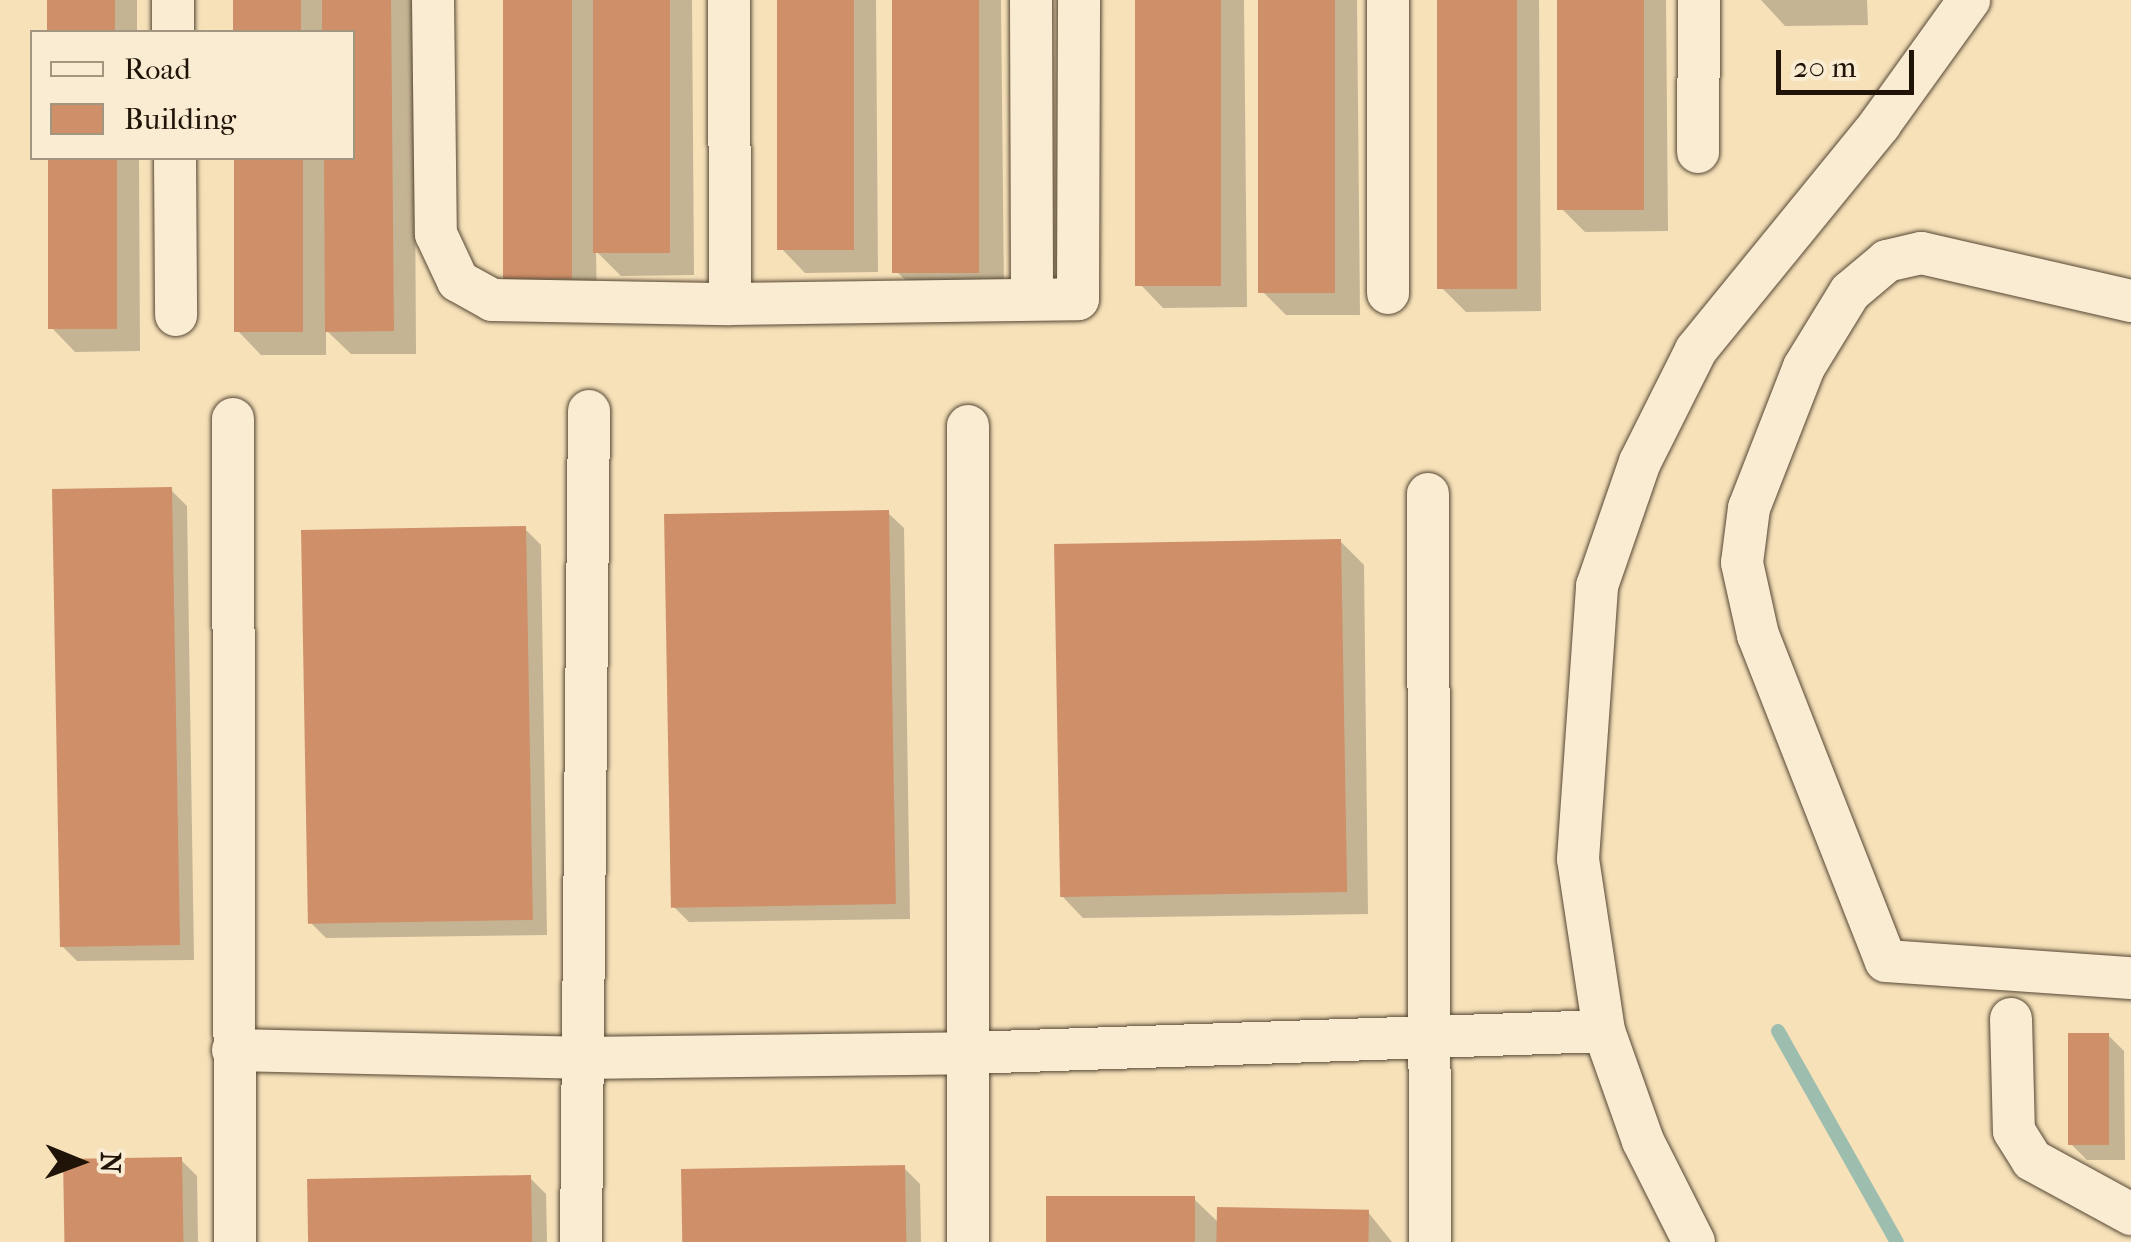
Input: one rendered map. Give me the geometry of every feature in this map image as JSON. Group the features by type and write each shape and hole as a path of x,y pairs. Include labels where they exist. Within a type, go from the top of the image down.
{"street":[{"path":"173,0 174,30"},
{"path":"434,0 436,234 458,281 492,300 730,304 1078,299 1079,0"},
{"path":"729,0 730,304"},
{"path":"1032,0 1032,299"},
{"path":"1388,0 1388,293"},
{"path":"1698,152 1699,0"},
{"path":"1694,1242 1643,1140 1604,1031 1578,859 1597,586 1620,512 1665,405 1696,350 1880,124 1969,0"},
{"path":"174,160 176,314"},
{"path":"2131,301 1921,252 1887,261 1850,292 1804,368 1749,508 1742,563 1758,636 1886,962 2131,978"},
{"path":"582,1242 579,1058 589,411"},
{"path":"233,419 232,1050 236,1242"},
{"path":"968,426 968,1242"},
{"path":"1428,494 1430,1242"},
{"path":"2012,1019 2014,1131 2032,1160 2131,1214"},
{"path":"232,1050 579,1058 968,1053 1604,1031"}],"building":[{"path":"47,0 115,0 115,30 47,30"},
{"path":"233,0 301,0 301,30 233,30"},
{"path":"322,0 391,0 394,331 325,332 324,160 355,160 355,30 322,30"},
{"path":"503,0 572,0 572,279 503,279"},
{"path":"593,0 670,0 670,253 593,253"},
{"path":"777,0 854,0 854,250 777,250"},
{"path":"892,0 979,0 979,273 892,273"},
{"path":"1135,0 1221,0 1221,286 1135,286"},
{"path":"1258,0 1335,0 1335,293 1258,293"},
{"path":"1437,0 1517,0 1517,289 1437,289"},
{"path":"1557,0 1644,0 1644,210 1557,210"},
{"path":"48,160 117,160 117,329 48,329"},
{"path":"234,160 303,160 303,332 234,332"},
{"path":"172,487 180,945 60,947 52,489"},
{"path":"889,510 896,904 671,908 664,514"},
{"path":"526,526 533,920 308,924 301,530"},
{"path":"1341,539 1347,892 1060,897 1054,544"},
{"path":"2068,1033 2109,1033 2109,1145 2068,1145"},
{"path":"182,1157 183,1242 64,1242 63,1159"},
{"path":"905,1165 906,1242 682,1242 681,1169"},
{"path":"531,1175 532,1242 308,1242 307,1179"},
{"path":"1046,1196 1195,1196 1195,1242 1046,1242"},
{"path":"1217,1207 1369,1210 1368,1242 1216,1242"}],"waterway":[{"path":"1778,1031 1897,1242"}]}
